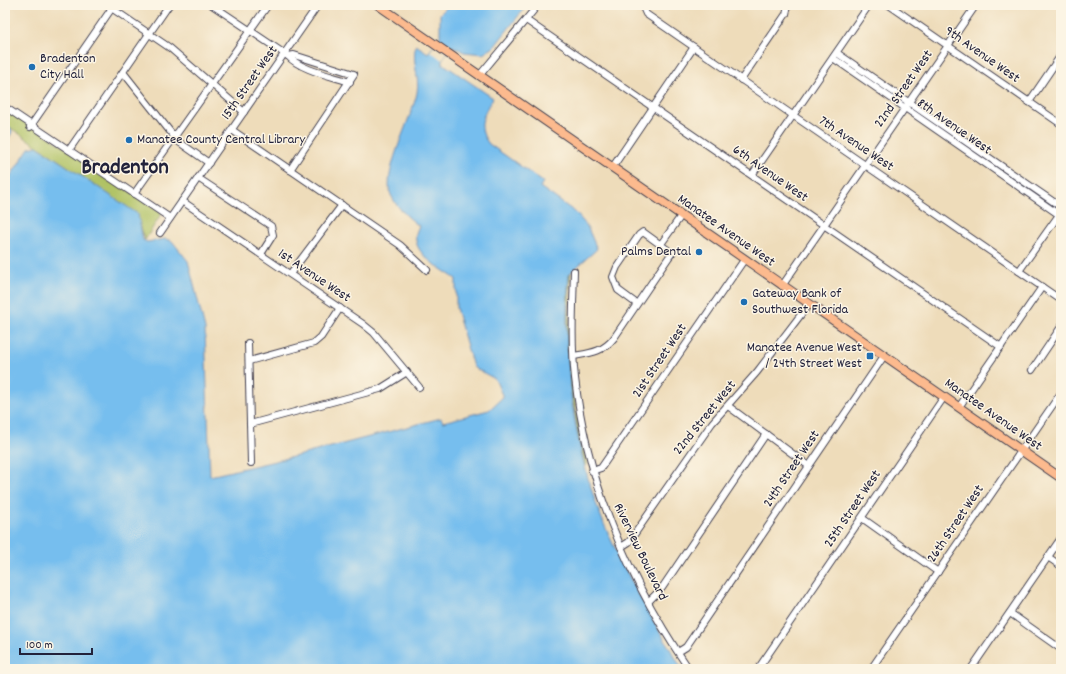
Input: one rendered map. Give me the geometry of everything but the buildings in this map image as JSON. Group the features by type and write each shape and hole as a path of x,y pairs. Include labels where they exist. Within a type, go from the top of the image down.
{"main road":[{"name":"Manatee Avenue West","path":"378,5 744,260 1061,478"}],"street":[{"path":"69,150 169,5"},
{"path":"212,5 286,55 294,55 352,78 290,170"},
{"path":"134,194 167,146 176,138 268,5"},
{"name":"15th Street West","path":"160,233 244,112 286,55 318,5"},
{"path":"479,76 538,5"},
{"name":"7th Avenue West","path":"642,5 646,14 1061,300"},
{"path":"742,80 786,14 788,5"},
{"path":"752,175 869,5"},
{"name":"9th Avenue West","path":"888,5 1061,124"},
{"name":"22nd Street West","path":"782,286 976,5"},
{"path":"30,127 111,6 170,48 244,112"},
{"name":"6th Avenue West","path":"526,20 1001,347"},
{"path":"612,168 694,47"},
{"name":"8th Avenue West","path":"835,55 909,102 1061,207"},
{"name":"8th Avenue West","path":"835,55 905,108 1060,214"},
{"path":"1029,102 1061,55"},
{"path":"123,72 176,138 209,163"},
{"path":"5,107 30,127 69,150 170,218"},
{"path":"232,130 400,245 427,270"},
{"path":"198,178 273,229 273,235 261,254"},
{"name":"1st Avenue West","path":"182,201 340,308 374,333 419,387"},
{"path":"290,274 342,205"},
{"path":"1019,271 1060,214"},
{"path":"661,244 681,216"},
{"path":"574,356 596,352 607,346 637,304 672,253 646,234 640,233 614,273 613,280 618,290 637,304"},
{"name":"21st Street West","path":"592,471 601,468 744,260"},
{"name":"Riverview Boulevard","path":"574,271 572,320 578,401 592,471 609,519 621,547 649,601 689,669"},
{"path":"959,407 1042,287"},
{"name":"22nd Street West","path":"621,547 632,538 698,442 757,372 809,304"},
{"path":"249,360 314,343 321,336 340,308"},
{"path":"1032,370 1061,327"},
{"path":"248,342 251,463"},
{"name":"24th Street West","path":"678,652 686,647 884,356"},
{"path":"250,424 380,389 407,372"},
{"name":"26th Street West","path":"871,669 1061,393"},
{"name":"25th Street West","path":"758,669 944,397"},
{"path":"728,406 809,466"},
{"path":"649,601 662,588 766,434"},
{"path":"862,518 938,572"},
{"path":"971,669 1061,538"},
{"path":"1048,557 1061,566"},
{"path":"1010,613 1061,649"}],"green space":[{"path":"5,107 162,213 145,240 136,213 5,124"},
{"path":"571,272 569,321 570,345 577,417 587,465 585,466 575,417 568,347 567,323 569,274"}],"water":[{"path":"449,5 527,5 494,47 483,54 464,52 452,46 442,60 442,63 493,98 482,121 483,132 489,144 543,182 540,187 575,212 587,226 597,249 569,274 567,338 572,401 577,433 584,464 604,524 631,580 682,669 5,669 5,223 7,220 5,218 5,184 29,148 37,146 138,214 143,240 147,242 165,239 172,241 188,261 205,329 210,476 297,456 441,418 443,422 489,410 503,397 495,379 473,367 456,308 456,279 433,264 420,251 416,243 416,235 419,226 396,204 391,195 389,186 390,174 398,146 417,93 418,87 414,57 416,45 428,53 440,38 440,14"},
{"path":"5,124 10,127 12,132 5,145"}],"pier":[{"path":"440,39 451,47 442,60 430,51"}],"place":[{"name":"Bradenton City Hall","path":"32,67"},
{"name":"Manatee County Central Library","path":"129,140"},
{"name":"Palms Dental","path":"699,252"},
{"name":"Gateway Bank of Southwest Florida","path":"744,302"},
{"name":"Manatee Avenue West / 24th Street West","path":"870,356"}],"district":[{"name":"Bradenton","path":"125,168"}]}
